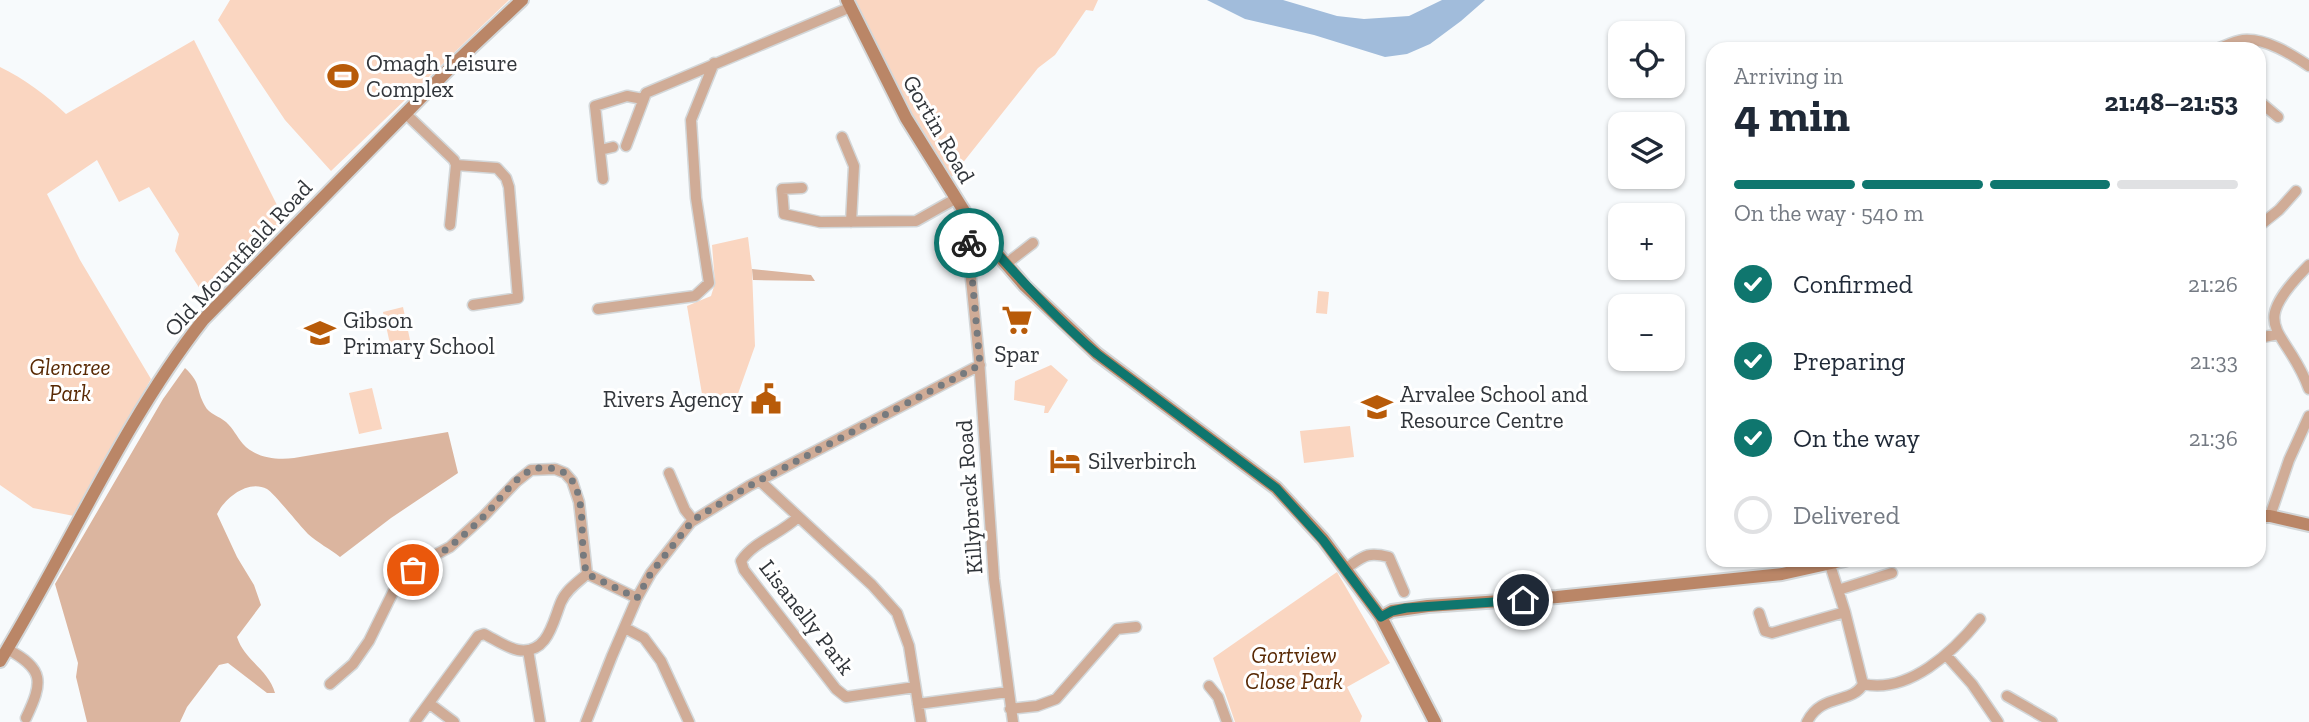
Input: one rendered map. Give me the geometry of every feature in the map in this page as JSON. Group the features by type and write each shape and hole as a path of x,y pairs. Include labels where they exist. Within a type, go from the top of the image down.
{"street":[{"name":"Old Mountfield Road","path":"0,661 174,357 209,315 455,63 522,0"},
{"path":"626,146 646,93 849,3"},
{"name":"Gortin Road","path":"849,3 906,118 974,227 1025,286 1097,354 1276,488 1323,540 1381,617 1435,722"},
{"path":"2266,47 2284,51 2309,66"},
{"path":"598,309 695,296 709,282 696,198 691,120 714,63"},
{"path":"603,178 595,106 627,96 643,99"},
{"path":"2266,107 2278,117"},
{"path":"406,114 456,165 450,225"},
{"path":"842,137 854,166 851,222"},
{"path":"600,150 613,147"},
{"path":"456,165 497,168 506,178 509,187 518,298 473,305"},
{"path":"802,188 782,189 783,214 821,222 916,221 955,199"},
{"path":"2266,220 2296,191"},
{"name":"Killybrack Road","path":"974,227 969,237 969,259 980,365 994,579 1013,722"},
{"path":"1006,264 1033,243"},
{"path":"2309,265 2279,300 2274,323 2309,389"},
{"path":"2266,337 2278,334"},
{"path":"586,722 637,598 651,573 693,520 760,481 980,365"},
{"path":"2266,514 2309,416"},
{"path":"330,684 353,664 369,641 397,584 423,561 450,547 531,470 555,469 565,473 572,481 579,502 587,574"},
{"path":"669,472 685,510 693,520"},
{"path":"760,481 873,585 897,613 909,646 921,722"},
{"path":"2266,516 2309,525"},
{"name":"Lisanelly Park","path":"798,517 787,528 747,552 741,561 744,570 836,688 846,697 915,687"},
{"path":"1345,569 1366,555 1374,553 1389,557 1404,592"},
{"path":"1381,617 1392,611 1428,606 1667,587 1819,567"},
{"path":"1807,722 1817,708 1858,692 1863,684 1863,676 1831,567"},
{"path":"1838,590 1892,573"},
{"path":"587,574 637,598"},
{"path":"415,722 478,636 484,634 517,650 538,647 554,624 562,600 587,574"},
{"path":"1759,612 1765,631 1772,633 1845,612"},
{"path":"1863,684 1878,686 1926,671 1946,655 1980,619"},
{"path":"1010,709 1037,706 1056,699 1117,629 1136,627"},
{"path":"625,628 644,638 661,661 689,722"},
{"path":"7,649 27,661 36,673 39,687 26,718"},
{"path":"528,650 540,722"},
{"path":"1946,655 1972,684 1998,722"},
{"path":"1209,686 1218,697 1227,722"},
{"path":"918,704 1008,692"},
{"path":"2007,696 2038,718 2052,722"},
{"path":"430,704 454,722"}],"green space":[{"name":"Omagh Leisure Complex","path":"230,0 509,0 331,171 285,120 218,20"},
{"path":"847,0 1098,0 1093,11 1086,10 1055,55 1038,68 946,184"},
{"name":"Glencree Park","path":"194,40 285,221 206,298 175,251 179,234 149,187 119,202 97,160 47,194 80,260 151,379 74,516 33,508 0,485 0,67 35,88 66,114"},
{"path":"748,237 755,346 734,405 702,394 687,306 711,296 715,283 712,245"},
{"path":"1318,291 1329,292 1327,314 1316,313"},
{"path":"403,307 410,340 390,344 383,312"},
{"path":"1051,365 1068,380 1048,413 1044,413 1045,406 1014,400 1015,381"},
{"path":"372,388 382,429 359,434 349,393"},
{"path":"1350,426 1354,457 1304,463 1300,431"},
{"name":"Gortview Close Park","path":"1337,572 1390,663 1347,687 1362,716 1360,722 1235,722 1213,658"}],"shaded area":[{"path":"752,269 811,275 815,281 753,280"},
{"path":"185,368 196,382 207,409 228,424 248,449 260,455 280,459 294,458 448,432 458,473 391,518 340,557 308,534 267,489 252,486 231,496 217,514 237,557 254,585 261,605 237,637 245,652 268,678 275,693 267,693 228,663 219,665 187,707 180,722 87,722 76,677 78,663 55,584 163,399"}],"water":[{"path":"1207,0 1283,0 1337,16 1364,19 1409,16 1442,0 1485,0 1430,44 1407,54 1385,57 1314,35 1245,19"}],"way so far":[{"path":"413,570 423,561 450,547 531,470 555,469 565,473 572,481 579,502 587,574 637,598 651,573 693,520 749,486 980,365 969,243"}],"place":[{"name":"Omagh Leisure Complex","path":"343,76"},
{"name":"Spar","path":"1017,320"},
{"name":"Gibson Primary School","path":"320,333"},
{"name":"Rivers Agency","path":"766,399"},
{"name":"Arvalee School and Resource Centre","path":"1377,407"},
{"name":"Silverbirch","path":"1065,461"}],"route":[{"path":"969,243 974,227 1025,286 1097,354 1276,488 1323,540 1381,617 1406,608 1523,600"}]}
